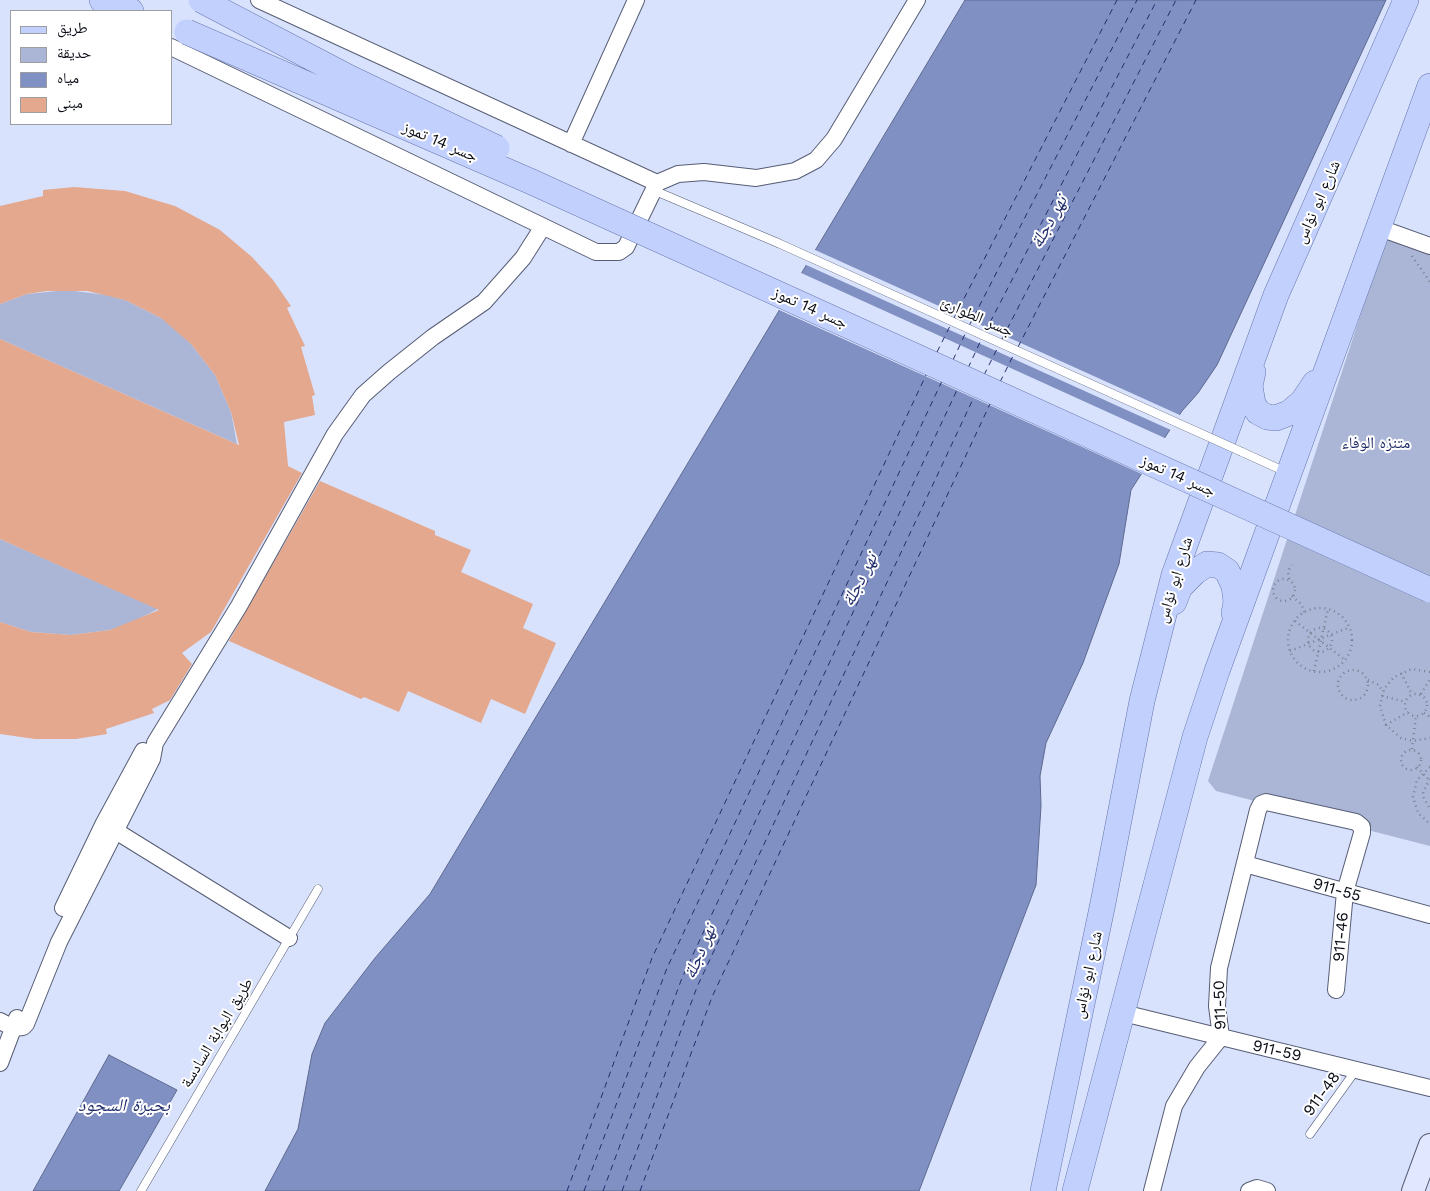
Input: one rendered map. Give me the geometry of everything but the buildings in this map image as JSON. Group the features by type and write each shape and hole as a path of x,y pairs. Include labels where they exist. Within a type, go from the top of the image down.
{"main road":[{"path":"101,0 128,10"},
{"name":"جسر 14 تموز","path":"201,0 365,85 538,168 1430,572"},
{"name":"شارع ابو نؤاس","path":"1043,1191 1103,903 1142,701 1174,575 1276,295 1406,0"},
{"name":"جسر 14 تموز","path":"176,35 532,182 1430,590"},
{"path":"1276,295 1253,367 1250,386 1253,404 1258,412 1276,418 1288,413 1303,401 1318,380 1348,306 1388,231 1430,86"},
{"path":"1075,1191 1195,737 1348,306"},
{"path":"1142,701 1162,632 1180,587 1195,572 1207,564 1218,565 1228,571 1234,586 1236,602 1217,671"},
{"path":"1413,1191 1430,1145"}],"street":[{"path":"101,0 110,10"},
{"path":"259,0 572,144 655,186"},
{"path":"572,144 636,0"},
{"path":"176,35 542,228 596,252 619,252 626,247 655,186 678,174 704,172 756,178 795,172 816,160 834,139 917,0"},
{"path":"0,1063 7,1024 56,922 109,826 144,750 155,743 239,606 335,434 363,395 433,337 484,302 523,258 542,228"},
{"path":"1388,231 1430,246"},
{"name":"911-50","path":"1152,1191 1174,1106 1197,1067 1221,1037 1217,1006 1218,968 1261,804 1266,802 1356,822 1362,827"},
{"path":"109,826 290,938"},
{"name":"911-46","path":"1336,990 1345,892 1362,834 1362,827"},
{"name":"911-55","path":"1245,864 1430,916"},
{"name":"911-59","path":"1123,1013 1430,1088"},
{"path":"1249,1191 1256,1188 1267,1191"}],"lane":[{"name":"جسر الطوارئ","path":"655,186 1288,473"},
{"name":"طريق البوابة السادسة","path":"141,1191 318,889"},
{"name":"911-48","path":"1310,1134 1356,1070"}],"path":[{"path":"1388,231 1430,282"},
{"path":"1292,565 1288,572 1294,587 1292,596"},
{"path":"1290,581 1283,579 1276,582 1273,592 1276,598 1282,601 1292,596"},
{"path":"1292,596 1302,604 1304,613"},
{"path":"1319,608 1328,609 1341,615 1350,627 1352,644 1341,665 1323,672 1314,672 1300,664 1290,651 1290,630 1295,620 1304,613 1319,608"},
{"path":"1314,672 1328,609"},
{"path":"1295,620 1345,660"},
{"path":"1290,651 1350,627"},
{"path":"1308,644 1310,633 1316,628 1324,628 1331,635 1330,648"},
{"path":"1308,644 1318,652"},
{"path":"1318,652 1330,648"},
{"path":"1341,665 1342,674 1338,683 1340,692 1352,700 1365,694 1368,680"},
{"path":"1342,674 1357,670 1368,680 1379,685 1382,694 1382,716 1386,725 1401,738 1413,741 1430,738"},
{"path":"1382,694 1389,682 1401,673 1412,670 1430,672"},
{"path":"1401,673 1412,694"},
{"path":"1421,694 1430,679"},
{"path":"1382,694 1406,702"},
{"path":"1408,712 1416,716 1424,713 1429,702 1421,694 1412,694"},
{"path":"1408,712 1406,702 1412,694"},
{"path":"1386,725 1408,712"},
{"path":"1424,713 1430,717"},
{"path":"1412,750 1416,716"},
{"path":"1412,750 1420,755 1421,762 1417,767 1408,769 1402,763 1403,754 1412,750"},
{"path":"1417,767 1430,779 1424,792 1424,798 1430,809"},
{"path":"1430,767 1422,773 1414,788 1413,796 1418,813 1430,824"}],"green space":[{"name":"متنزه الوفاء","path":"1386,237 1430,250 1430,846 1216,791 1208,781"},
{"path":"67,290 106,295 125,300 161,318 177,330 191,344 215,375 231,412 237,444 0,339 0,304 27,294"},
{"path":"0,539 158,609 129,624 110,630 71,635 31,632 0,622"}],"water":[{"name":"نهر دجلة","path":"965,0 1386,0 1217,365 1198,393 1182,411 1131,490 1119,564 1083,663 1046,743 1040,776 1041,806 1036,885 919,1191 265,1191 298,1129 312,1054 325,1023 375,958 430,894"},
{"name":"بحيرة السجود","path":"109,1055 177,1090 119,1191 33,1191"}],"pier":[{"path":"813,249 1182,416 1173,431 804,264"},
{"path":"799,272 1167,439 1144,475 777,309"}],"ferry route":[{"path":"954,318 1117,0"},
{"path":"969,326 1137,0"},
{"path":"985,332 1157,0"},
{"path":"1002,339 1176,0"},
{"path":"1018,347 1196,0"},
{"path":"937,352 951,324"},
{"path":"953,360 966,332"},
{"path":"968,368 982,338"},
{"path":"984,375 999,345"},
{"path":"1000,382 1015,352"},
{"path":"567,1191 652,958 927,373"},
{"path":"584,1191 667,968 942,381"},
{"path":"603,1191 682,978 957,390"},
{"path":"622,1191 697,987 974,397"},
{"path":"640,1191 712,997 990,404"}]}
